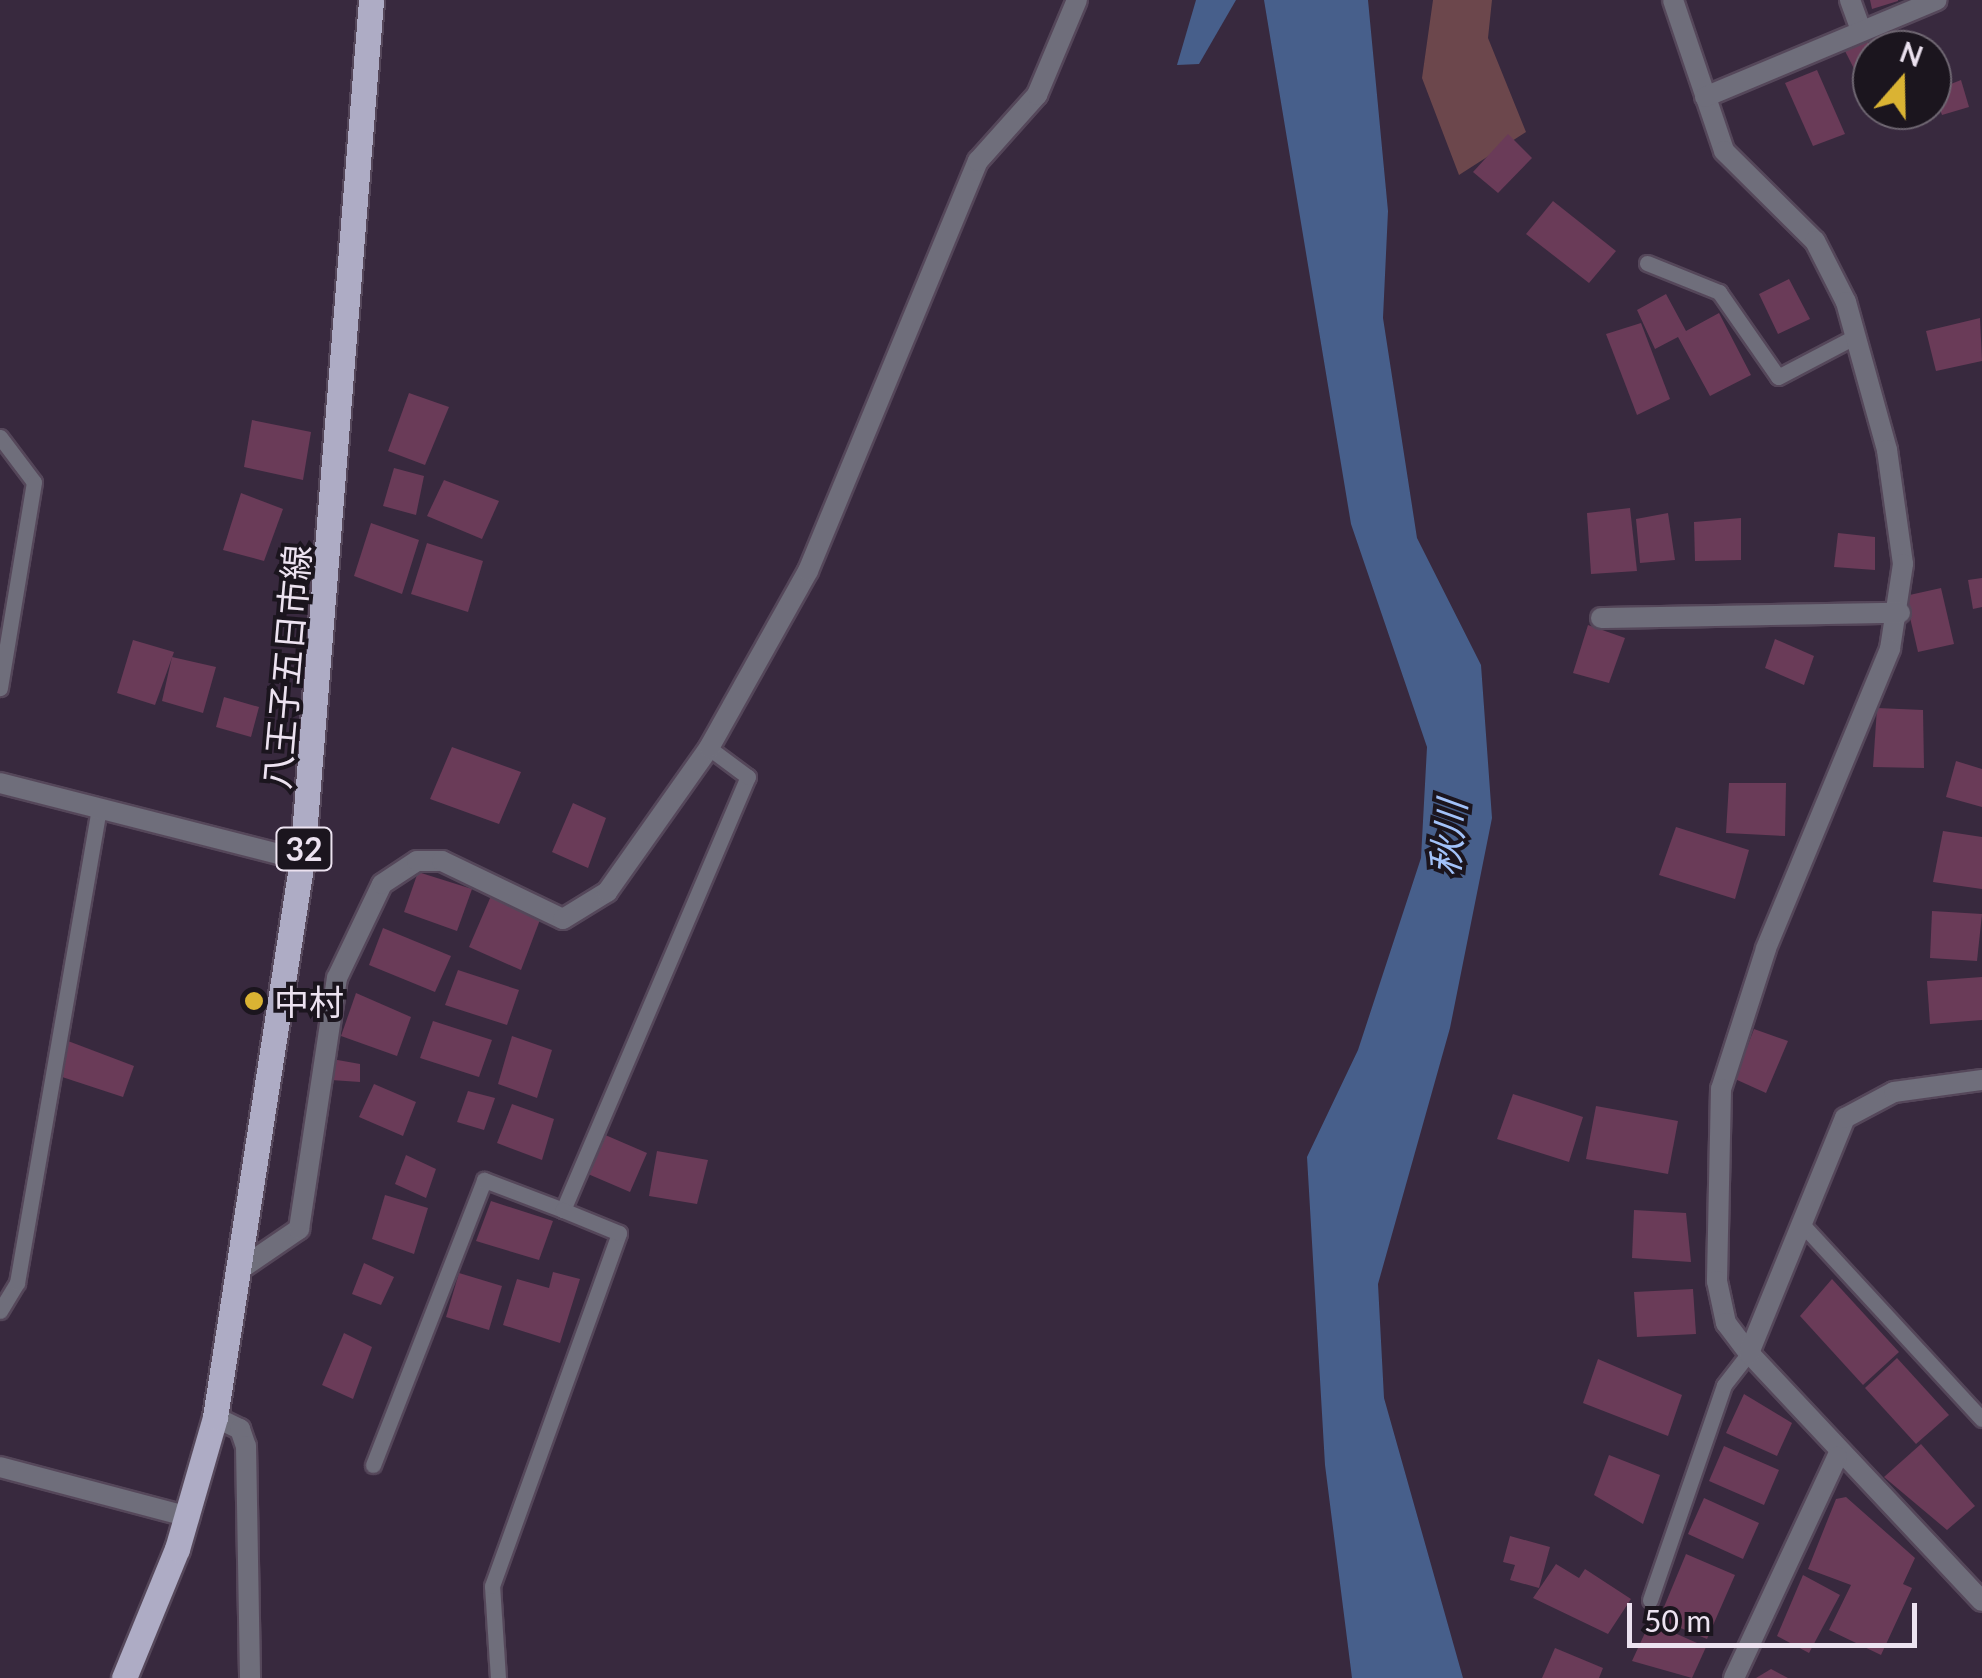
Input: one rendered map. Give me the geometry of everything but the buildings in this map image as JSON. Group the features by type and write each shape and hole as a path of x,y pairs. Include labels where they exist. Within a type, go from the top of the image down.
{"main road":[{"name":"八王子五日市線","path":"124,1678 188,1517 215,1417 302,860 370,0"}],"street":[{"path":"240,1270 299,1229 337,978 382,884 418,861 442,860 563,919 606,892 710,748 808,571 978,160 1037,95 1076,0"},
{"path":"1673,0 1705,98 1744,179 1815,241 1856,336 1888,450 1900,613 1766,949 1721,1089 1717,1281 1726,1323 1748,1353 1838,1456 1982,1601"},
{"path":"1850,0 1861,30"},
{"path":"1863,30 1937,0"},
{"path":"1705,98 1852,35"},
{"path":"1601,618 1900,613"},
{"path":"0,783 302,860"},
{"path":"1748,1353 1765,1330 1800,1222 1845,1118 1894,1092 1982,1080"},
{"path":"215,1417 240,1428 246,1446 250,1678"},
{"path":"1734,1678 1838,1456"},
{"path":"0,1467 188,1517"}],"lane":[{"path":"1647,262 1719,292 1778,377 1856,336"},
{"path":"0,437 34,482 0,688"},
{"path":"563,1210 748,778 710,748"},
{"path":"0,1311 16,1283 99,810"},
{"path":"373,1465 484,1180 619,1233 498,1568 498,1678"},
{"path":"1800,1222 1982,1419"},
{"path":"1650,1600 1724,1385 1748,1353"}],"shaded area":[{"path":"1433,0 1492,0 1488,38 1526,132 1459,175 1422,78"}],"water":[{"path":"1196,0 1236,0 1199,64 1177,65"},
{"name":"秋川","path":"1264,0 1368,0 1388,211 1383,318 1417,538 1481,665 1492,818 1450,1028 1378,1284 1384,1398 1463,1678 1352,1678 1325,1465 1307,1157 1358,1050 1421,858 1427,747 1351,524"}],"place":[{"name":"中村","path":"254,1001"}]}
